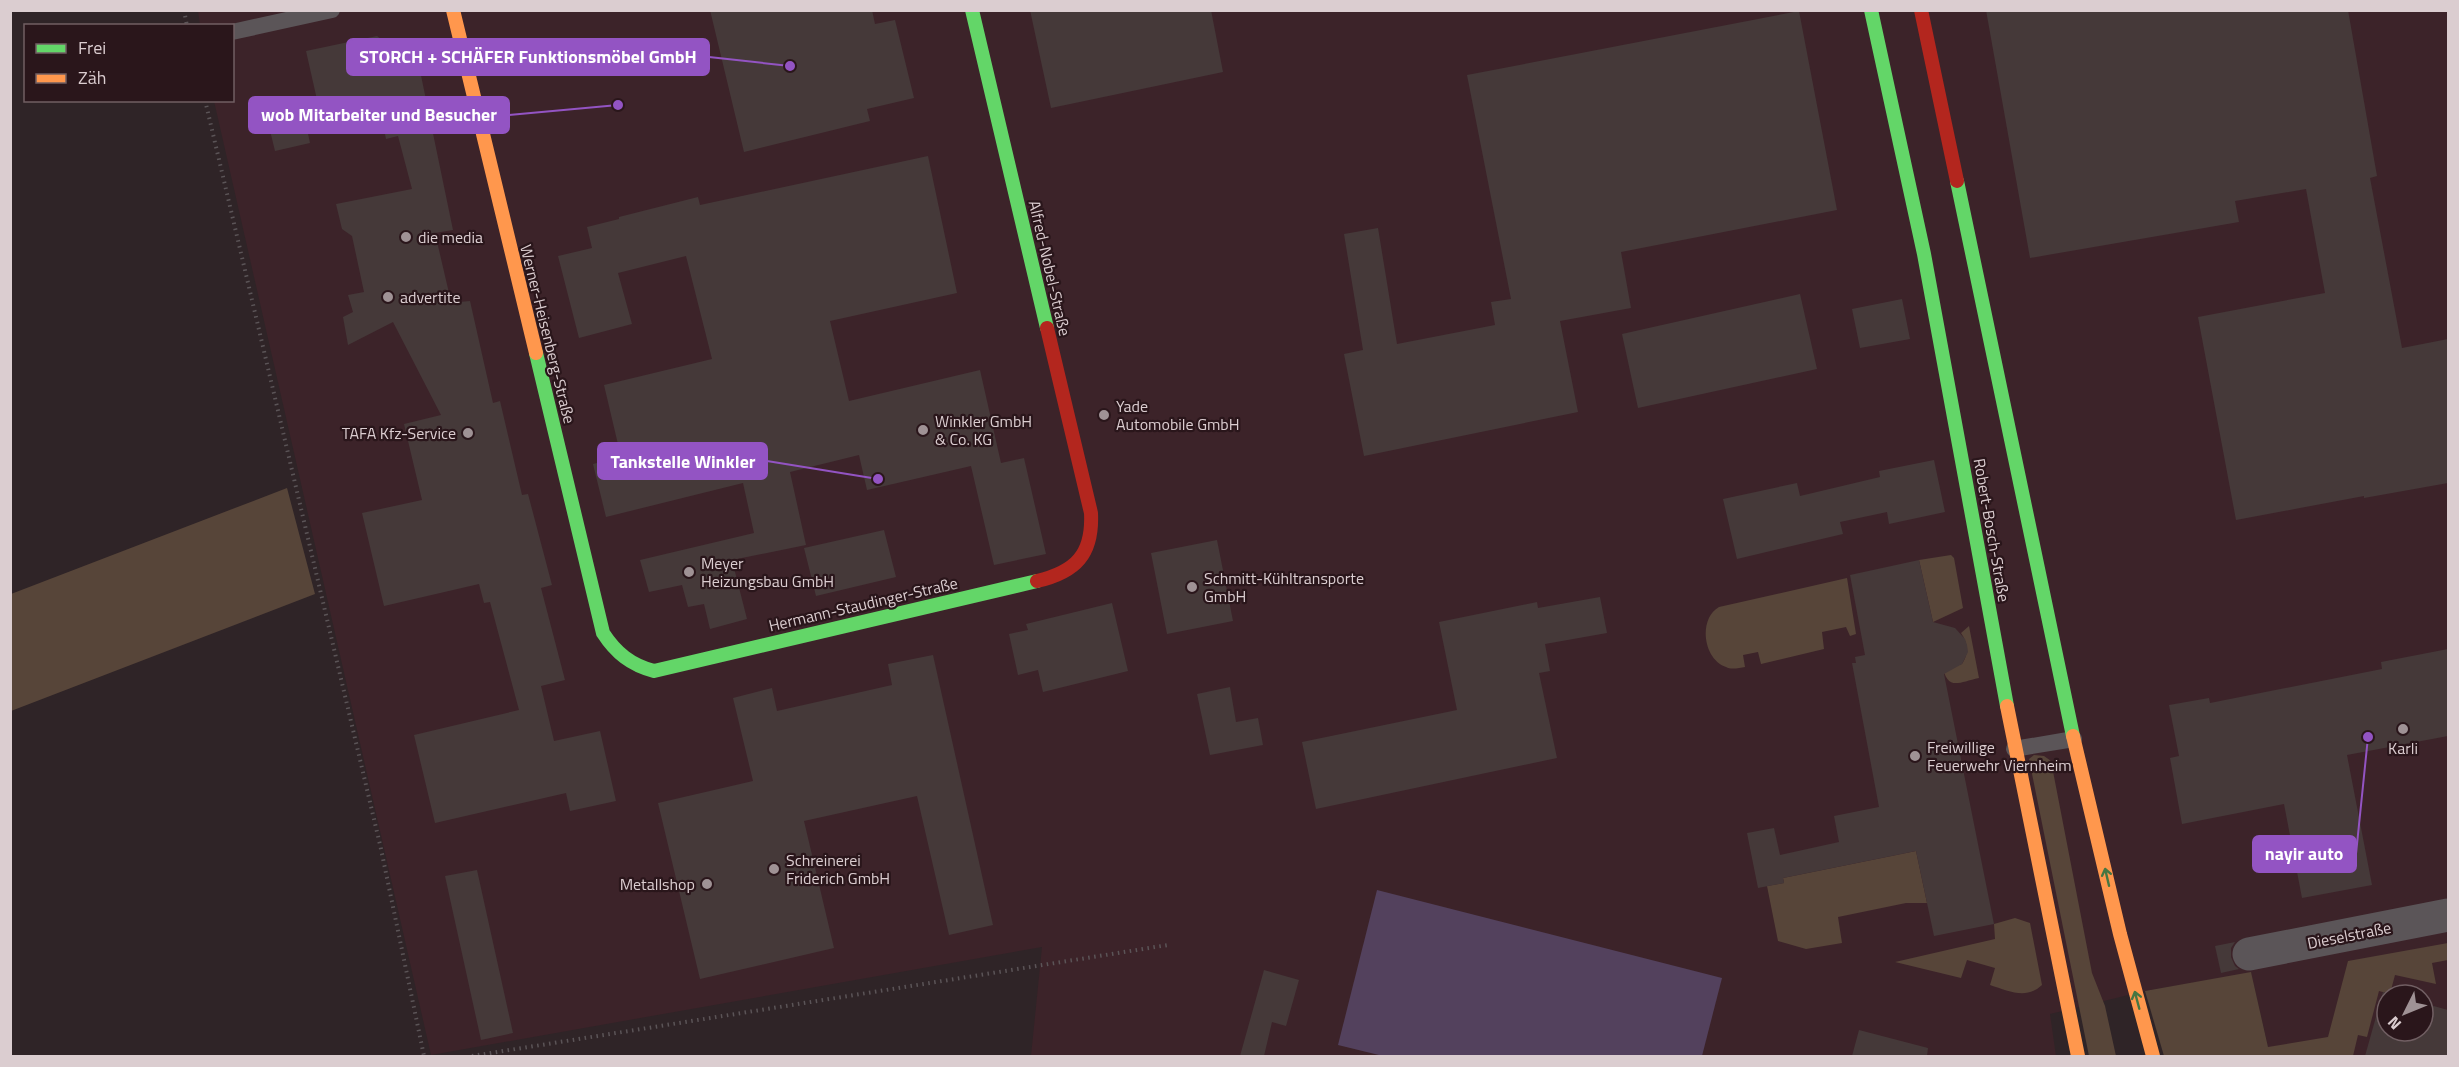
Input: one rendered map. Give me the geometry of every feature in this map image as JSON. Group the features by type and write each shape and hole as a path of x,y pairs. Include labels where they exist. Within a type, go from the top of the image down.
{"street":[{"name":"Werner-Heisenberg-Straße","path":"453,10 603,633 622,659"},
{"name":"Alfred-Nobel-Straße","path":"972,10 1087,494 1093,533"},
{"name":"Robert-Bosch-Straße","path":"1871,10 1924,254 2014,749 2078,1056"},
{"path":"1921,10 2074,738 2120,934 2153,1056"},
{"name":"Hermann-Staudinger-Straße","path":"622,659 637,667 654,671 1057,576 1073,567 1085,553 1093,533"},
{"path":"2074,738 2092,874"},
{"name":"Dieselstraße","path":"2249,954 2448,915"}],"lane":[{"path":"234,32 332,10"},
{"path":"2014,749 2074,738"}],"path":[{"path":"205,102 381,849 424,1056"},
{"path":"472,1056 1168,945"}],"shaded area":[{"path":"198,11 2448,11 2448,1056 2265,1056 2268,1047 2251,973 2145,991 2050,1014 2056,1056 1031,1056 1042,947 431,1055 214,102 234,102 234,24 200,24"},
{"path":"287,488 315,594 11,711 11,594"},
{"path":"1951,555 1954,558 1963,608 1933,622 1919,560"},
{"path":"1847,578 1856,634 1850,636 1846,627 1822,632 1824,649 1761,664 1758,652 1743,655 1745,667 1726,667 1712,656 1708,648 1706,629 1712,613 1719,607"},
{"path":"1969,626 1979,678 1959,683 1950,682 1944,673 1942,664 1949,668 1962,664 1967,648 1961,633"},
{"path":"2034,755 2044,756 2051,761 2092,973 2105,1006 2116,1056 2089,1056 2029,759"},
{"path":"1916,851 1927,903 1906,903 1838,917 1842,943 1806,949 1778,941 1767,886 1784,883 1783,878"},
{"path":"1377,890 1722,978 1702,1056 1383,1056 1338,1045"},
{"path":"2015,918 2030,923 2042,985 2036,990 2017,993 1990,985 1995,968 1967,960 1961,978 1895,962 1995,939 1994,924"},
{"path":"2448,943 2448,960 2432,963 2436,984 2395,975 2393,983 2375,983 2375,1006 2367,1037 2358,1035 2353,1056 2164,1056 2145,991 2251,972 2268,1047 2328,1037 2348,961"}],"building":[{"path":"710,10 872,10 875,24 895,20 914,98 867,109 870,121 744,152"},
{"path":"1030,10 1211,10 1223,72 1051,108"},
{"path":"1986,10 2348,10 2377,176 2370,178 2402,348 2448,339 2448,483 2236,520 2198,317 2325,293 2306,189 2235,201 2239,222 2030,258"},
{"path":"1799,11 1837,210 1621,252 1631,308 1560,321 1578,412 1364,456 1344,354 1363,350 1344,234 1378,228 1397,344 1495,325 1491,302 1511,299 1467,75"},
{"path":"377,36 411,62 418,61 453,230 435,233 449,293 457,293 459,302 470,301 493,403 500,401 522,495 528,494 552,585 541,588 565,680 541,686 554,741 600,731 616,801 570,811 566,793 435,823 414,735 519,710 490,602 484,603 479,584 384,606 362,513 422,500 404,424 441,415 393,322 348,345 343,317 353,312 348,295 364,292 352,236 342,229 336,204 412,189 398,136 386,139 378,99 320,113 306,51"},
{"path":"302,106 310,143 275,151 266,114"},
{"path":"928,156 957,293 830,321 849,401 980,370 1001,463 1024,458 1046,554 994,565 971,466 867,490 859,455 790,472 806,545 732,560 747,619 710,629 704,604 688,607 682,585 649,592 640,560 754,533 743,483 606,517 593,464 621,457 604,385 712,359 686,256 618,273 632,324 579,338 558,256 592,248 587,227 619,219 619,217 698,197 700,205"},
{"path":"1800,294 1817,369 1638,408 1622,334"},
{"path":"1902,299 1910,339 1860,348 1852,309"},
{"path":"1934,460 1945,512 1889,524 1887,512 1840,522 1843,534 1737,559 1723,499 1797,483 1800,496 1880,477 1879,471"},
{"path":"884,530 896,577 816,596 804,548"},
{"name":"Schmitt-Kühltransporte GmbH","path":"1217,540 1233,621 1167,634 1151,553"},
{"name":"Freiwillige Feuerwehr Viernheim","path":"1919,560 1933,622 1955,628 1965,639 1967,645 1968,652 1962,664 1944,674 1994,924 1934,936 1916,851 1783,878 1784,883 1758,888 1747,833 1774,828 1780,855 1839,842 1834,816 1879,807 1852,663 1856,663 1855,657 1865,655 1850,575"},
{"path":"1600,597 1607,633 1545,644 1550,671 1539,673 1557,758 1316,809 1302,742 1457,710 1439,622 1537,602 1538,608"},
{"path":"1112,603 1128,671 1043,692 1038,670 1018,675 1009,634 1028,630 1026,624"},
{"path":"2448,649 2448,736 2347,755 2372,885 2302,898 2284,804 2182,824 2170,758 2179,756 2169,705 2209,698 2210,703 2382,669 2381,662"},
{"path":"933,655 993,925 949,935 917,796 804,821 834,948 700,979 658,803 753,781 733,698 772,688 777,711 892,685 888,664"},
{"path":"1230,687 1236,722 1258,718 1263,745 1210,755 1197,694"},
{"path":"477,870 513,1033 481,1040 445,876"},
{"path":"2235,942 2231,948 2231,957 2239,969 2221,973 2215,946"},
{"path":"1264,970 1299,980 1286,1026 1272,1022 1264,1056 1240,1056"},
{"path":"2435,1006 2448,1010 2448,1056 2365,1056 2375,1020 2375,1043 2435,1043"},
{"path":"1859,1030 1928,1048 1927,1056 1852,1056"}],"traffic: fast":[{"path":"972,10 1047,328"},
{"path":"1871,10 1924,254 2007,706"},
{"path":"1957,181 2073,736"},
{"path":"536,353 603,633 613,647 631,662 654,671 1037,581"}],"traffic: slow":[{"path":"453,10 536,353"},
{"path":"2007,706 2078,1056"},
{"path":"2073,736 2120,934 2153,1056"}],"traffic: jam":[{"path":"1921,10 1957,181"},
{"path":"1037,581 1051,577 1072,566 1085,550 1091,527 1091,513 1047,328"}],"place":[{"name":"STORCH + SCHÄFER Funktionsmöbel GmbH","path":"790,66"},
{"name":"wob Mitarbeiter und Besucher","path":"618,105"},
{"name":"die media","path":"406,237"},
{"name":"advertite","path":"388,297"},
{"name":"Yade Automobile GmbH","path":"1104,415"},
{"name":"Winkler GmbH & Co. KG","path":"923,430"},
{"name":"TAFA Kfz-Service","path":"468,433"},
{"name":"Tankstelle Winkler","path":"878,479"},
{"name":"Meyer Heizungsbau GmbH","path":"689,572"},
{"name":"Schmitt-Kühltransporte GmbH","path":"1192,587"},
{"name":"Karli","path":"2403,729"},
{"name":"nayir auto","path":"2368,737"},
{"name":"Freiwillige Feuerwehr Viernheim","path":"1915,756"},
{"name":"Schreinerei Friderich GmbH","path":"774,869"},
{"name":"Metallshop","path":"707,884"}]}
